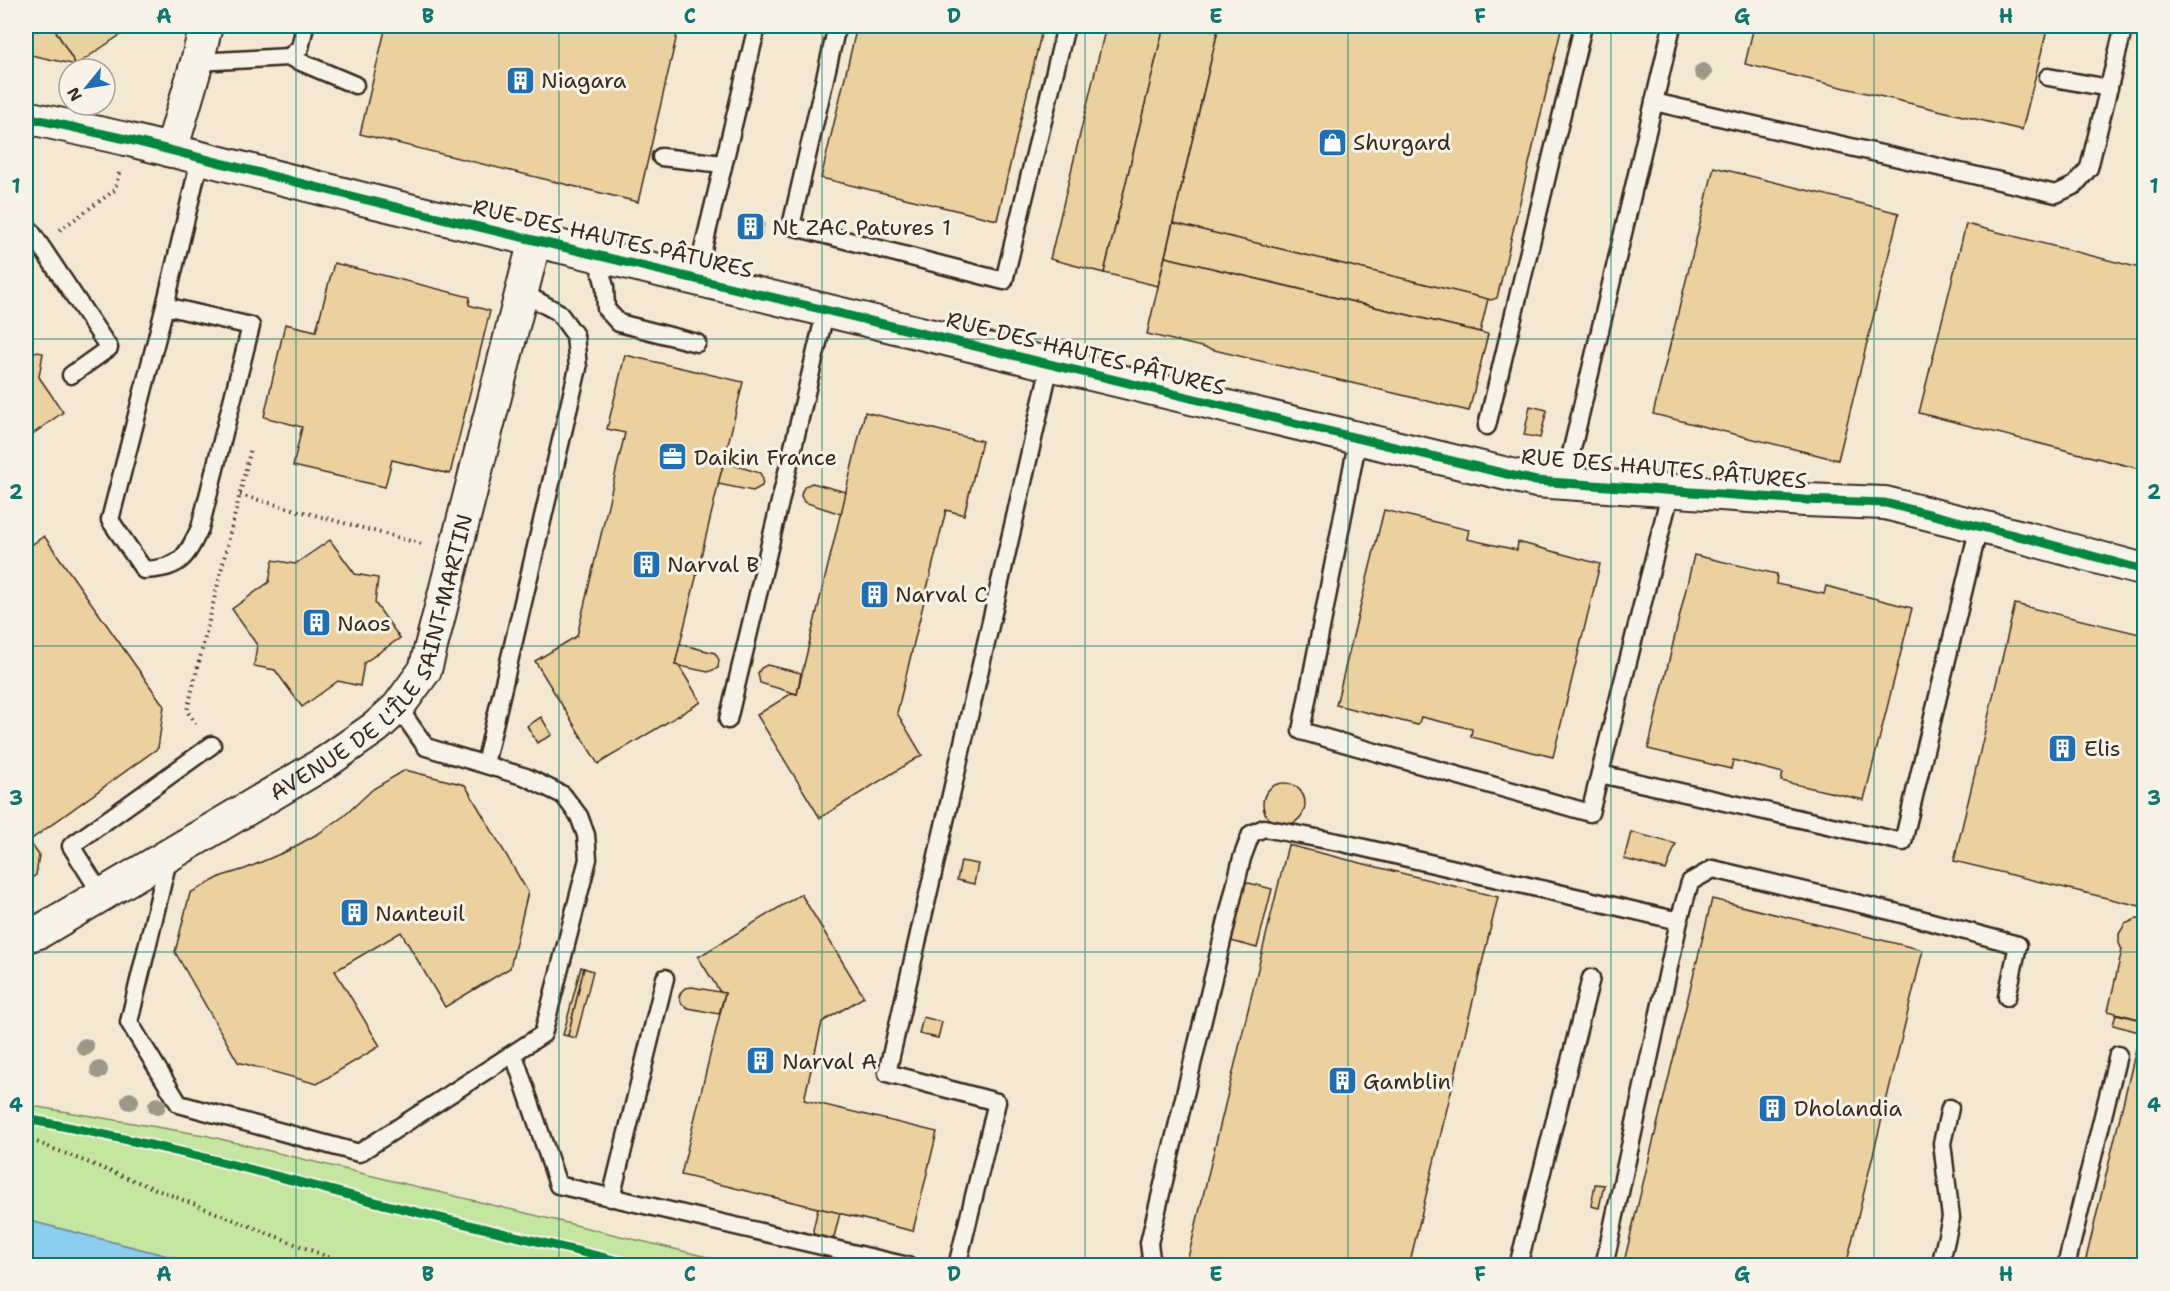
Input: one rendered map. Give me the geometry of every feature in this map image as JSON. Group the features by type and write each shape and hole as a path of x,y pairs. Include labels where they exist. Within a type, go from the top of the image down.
{"street":[{"path":"171,151 206,26"},
{"name":"RUE DES HAUTES PÂTURES","path":"26,117 126,139 200,159 1536,481 1805,500 1885,503 2145,570"},
{"name":"AVENUE DE L'ÎLE SAINT-MARTIN","path":"26,936 39,932 326,762 376,727 398,707 425,670 535,240"}],"lane":[{"path":"289,57 300,48 305,26"},
{"path":"696,278 757,26"},
{"path":"837,26 790,226 1004,281 1066,26"},
{"path":"1486,426 1582,26"},
{"path":"1564,483 1672,26"},
{"path":"1654,102 2056,194 2075,185 2089,168 2124,26"},
{"path":"197,62 289,57 355,85"},
{"path":"2048,77 2109,88"},
{"path":"661,157 723,165"},
{"path":"165,306 251,326 200,528 188,554 167,568 144,570 110,520 200,159"},
{"path":"26,224 109,348 71,375"},
{"path":"596,254 605,287 606,309 619,323 697,343"},
{"path":"485,764 578,368 575,335 558,312 521,292"},
{"path":"728,720 826,309"},
{"path":"957,1266 997,1102 887,1073 1050,365"},
{"path":"1358,438 1301,731 1590,813 1671,490"},
{"path":"1600,774 1903,842 1979,526"},
{"path":"169,855 129,1022 179,1104 359,1153 514,1055 543,1034 588,859 586,835 579,816 563,795 526,777 426,747 398,707"},
{"path":"102,895 71,846 212,745"},
{"path":"1152,1266 1149,1244 1242,858 1251,834 1264,828 1343,843 1679,921"},
{"path":"1604,1266 1679,921 1690,882 1713,869 1894,912 2018,945 2007,997"},
{"path":"611,1198 665,978"},
{"path":"1518,1266 1591,978"},
{"path":"514,1055 558,1185 908,1266"},
{"path":"2066,1266 2118,1055"},
{"path":"1940,1266 1951,1218 1942,1143 1950,1108"}],"path":[{"path":"40,245 116,190 126,139"},
{"path":"212,745 187,711 253,441"},
{"path":"240,495 455,553"},
{"path":"26,1138 351,1266"}],"shaded area":[{"path":"26,26 2144,26 2144,1265 740,1265 204,1135 26,1105"}],"green space":[{"path":"26,1105 204,1135 740,1265 203,1265 26,1220"}],"water":[{"path":"26,1220 203,1265 26,1265"}],"building":[{"path":"26,26 53,26 71,57 57,57 57,61 26,54"},
{"path":"53,26 123,26 126,31 88,57 71,57"},
{"name":"Niagara","path":"386,26 679,26 638,202 360,134"},
{"path":"857,26 1043,26 997,220 821,178"},
{"path":"1106,26 1164,26 1104,273 1050,259"},
{"path":"1164,26 1219,26 1158,286 1104,273"},
{"path":"1219,26 1562,26 1497,298 1491,300 1173,223"},
{"path":"1754,26 2048,26 2022,130 1745,64"},
{"path":"1714,167 1899,213 1838,460 1653,414"},
{"name":"Nt ZAC Patures 1","path":"742,217 764,223 761,236 738,230"},
{"path":"1173,223 1488,299 1480,332 1165,257"},
{"path":"1966,224 2144,269 2144,470 1919,413"},
{"path":"1165,257 1488,334 1469,411 1147,334"},
{"path":"334,263 470,297 469,305 490,311 450,474 392,460 385,487 293,466 302,427 264,417 285,324 316,331"},
{"path":"26,350 43,353 39,377 63,412 29,437 26,454"},
{"name":"Narval B","path":"625,355 743,382 675,665 679,666 701,702 598,764 535,661 577,636 625,433 607,429"},
{"path":"1530,406 1547,410 1540,438 1524,435"},
{"name":"Narval C","path":"865,412 982,441 964,515 946,510 897,713 922,755 820,818 757,715 792,693 797,694"},
{"path":"724,462 760,473 763,479 762,486 753,491 718,484"},
{"path":"812,483 846,492 841,514 804,502 801,496 802,491 805,486"},
{"path":"1384,510 1469,530 1467,539 1517,550 1518,542 1600,564 1553,757 1471,737 1472,729 1421,717 1418,725 1336,705"},
{"path":"44,536 164,706 158,748 29,841 39,855 36,875 26,882 26,549"},
{"name":"Naos","path":"330,540 355,574 378,578 375,603 400,638 364,663 360,686 338,681 302,707 275,670 254,666 257,645 232,609 269,582 273,560 295,564"},
{"path":"1694,555 1777,574 1776,584 1824,594 1826,586 1912,608 1864,800 1781,781 1783,773 1733,760 1731,769 1648,749"},
{"name":"Elis","path":"2015,604 2144,635 2144,907 1954,861"},
{"path":"680,644 715,653 719,660 718,668 708,672 675,665"},
{"path":"767,665 801,673 797,694 760,683 758,673"},
{"path":"541,717 552,735 537,743 527,726"},
{"name":"Nanteuil","path":"405,770 465,785 528,892 510,968 445,1007 401,932 335,971 380,1046 317,1084 238,1062 175,952 190,893 222,876 287,851 319,833 344,816 373,789"},
{"path":"1284,783 1292,784 1299,789 1304,796 1304,812 1299,819 1292,824 1284,825 1276,824 1269,819 1264,812 1263,804 1264,796 1269,789 1276,784"},
{"path":"1631,832 1676,844 1666,870 1624,859"},
{"name":"Gamblin","path":"1288,845 1498,897 1409,1266 1186,1266"},
{"path":"961,861 978,864 974,884 957,880"},
{"path":"1245,882 1272,889 1257,948 1231,941"},
{"name":"Narval A","path":"801,894 864,997 822,1022 804,1100 937,1132 913,1231 681,1175 725,993 720,992 698,957"},
{"name":"Dholandia","path":"1712,899 1923,950 1846,1266 1623,1266"},
{"path":"2136,919 2144,920 2144,957 2139,958 2137,967 2144,969 2144,1266 2093,1266 2085,1263 2143,1020 2108,1011 2122,950 2119,934 2125,924"},
{"path":"581,967 584,968 568,1036 563,1035"},
{"path":"584,968 593,971 576,1038 568,1036"},
{"path":"692,987 725,993 719,1014 688,1008 682,1004 679,997 681,992 685,988"},
{"path":"2116,1014 2142,1020 2139,1032 2113,1025"},
{"path":"923,1017 942,1022 938,1038 919,1034"},
{"path":"1595,1184 1604,1185 1599,1208 1591,1206"},
{"path":"818,1208 840,1213 834,1237 831,1240 814,1237 813,1230"}],"cycle path":[{"path":"26,117 126,139 363,199 1536,481 1805,500 1885,503 2144,570"},
{"path":"26,1119 161,1147 639,1266"}],"place":[{"name":"Niagara","path":"520,80"},
{"name":"Shurgard","path":"1332,142"},
{"name":"Nt ZAC Patures 1","path":"751,227"},
{"name":"Daikin France","path":"673,457"},
{"name":"Narval B","path":"646,564"},
{"name":"Narval C","path":"874,594"},
{"name":"Naos","path":"316,623"},
{"name":"Elis","path":"2063,748"},
{"name":"Nanteuil","path":"354,913"},
{"name":"Narval A","path":"761,1061"},
{"name":"Gamblin","path":"1342,1081"},
{"name":"Dholandia","path":"1773,1108"}]}
